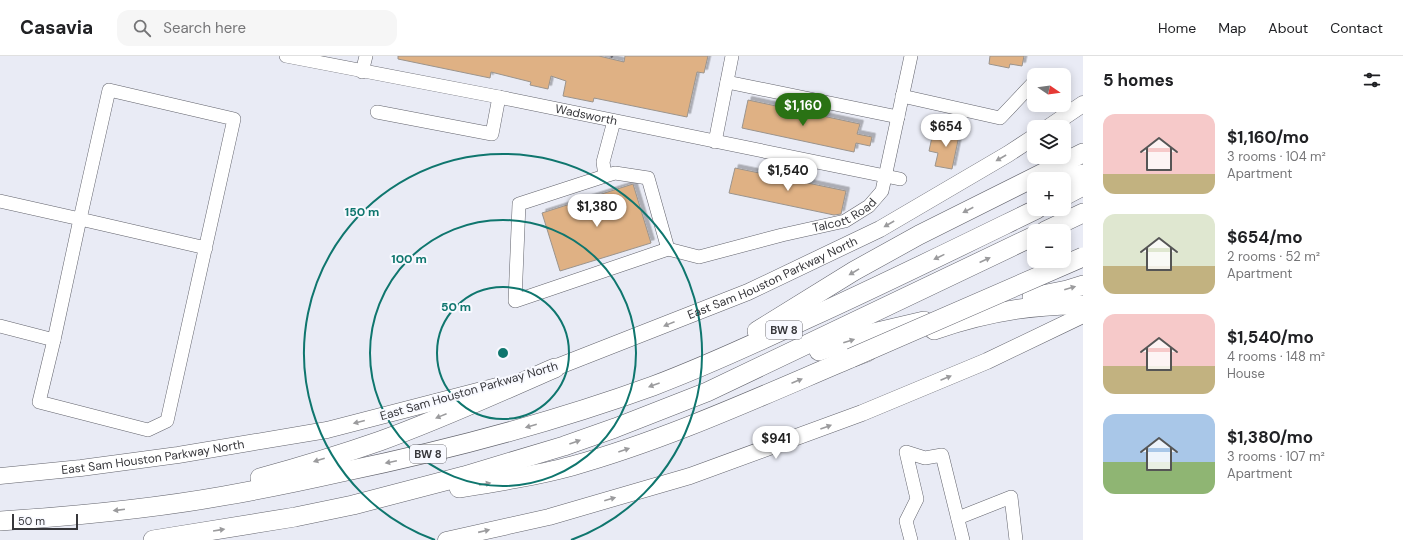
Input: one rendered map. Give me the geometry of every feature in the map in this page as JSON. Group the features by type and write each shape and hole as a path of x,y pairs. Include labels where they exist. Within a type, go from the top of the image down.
{"highway":[{"path":"690,371 729,349 854,271 919,235 1083,153"},
{"path":"1071,176 1083,174"},
{"path":"1071,192 1083,186"},
{"path":"1003,192 1027,187"},
{"path":"1060,224 1083,213"},
{"name":"BW 8","path":"0,522 91,514 158,506 283,485 451,448 535,425 653,386 739,351 877,287 1027,214"},
{"name":"BW 8","path":"153,540 294,517 410,491 564,446 707,392 1027,239"},
{"path":"294,517 518,478 570,466 624,450 656,439 761,396 1083,257"},
{"path":"707,392 873,333 1067,290 1083,284"},
{"path":"851,358 963,320 1041,306 1083,305"},
{"path":"158,506 270,475 381,440 470,405 555,368"}],"main road":[{"path":"1059,120 1083,104"},
{"name":"East Sam Houston Parkway North","path":"0,476 178,456 327,430 472,393 555,368 748,292 873,233 1027,142"},
{"path":"446,540 549,517 690,476 862,413 987,361 1083,315"}],"street":[{"name":"Wadsworth","path":"286,56 362,72 499,97 900,179"},
{"path":"362,72 366,56"},
{"path":"715,142 732,56"},
{"name":"Talcott Road","path":"668,249 699,258 782,235 845,221 868,206 882,191 911,56"},
{"path":"727,82 898,117"},
{"path":"902,96 1000,118 1027,89"},
{"path":"109,90 234,119 167,421 148,430 39,402 80,219 109,90"},
{"path":"377,112 492,134 499,97"},
{"path":"605,176 603,162 614,121"},
{"path":"615,173 648,178 668,249 514,301 519,204 605,176 615,173"},
{"path":"0,201 206,248"},
{"path":"0,326 54,340"},
{"path":"911,540 906,520 917,499 906,452 925,458 942,455 963,540"},
{"path":"958,518 1011,496 1016,540"}],"building":[{"path":"398,56 599,56 624,62 625,56 708,56 704,73 697,72 687,117 594,98 593,102 563,96 566,81 551,76 548,89 530,85 531,82 491,72 490,78 398,59"},
{"path":"990,56 1024,56 1022,66 1010,64 1009,68 989,64"},
{"path":"748,100 860,124 857,134 872,137 870,146 856,143 854,152 742,128"},
{"path":"943,128 960,131 952,169 935,166 938,153 929,151 932,137 941,139"},
{"path":"735,168 846,191 841,214 834,215 729,193"},
{"path":"633,184 651,243 560,271 542,213"}],"railway":[{"path":"611,56 615,59"}]}
